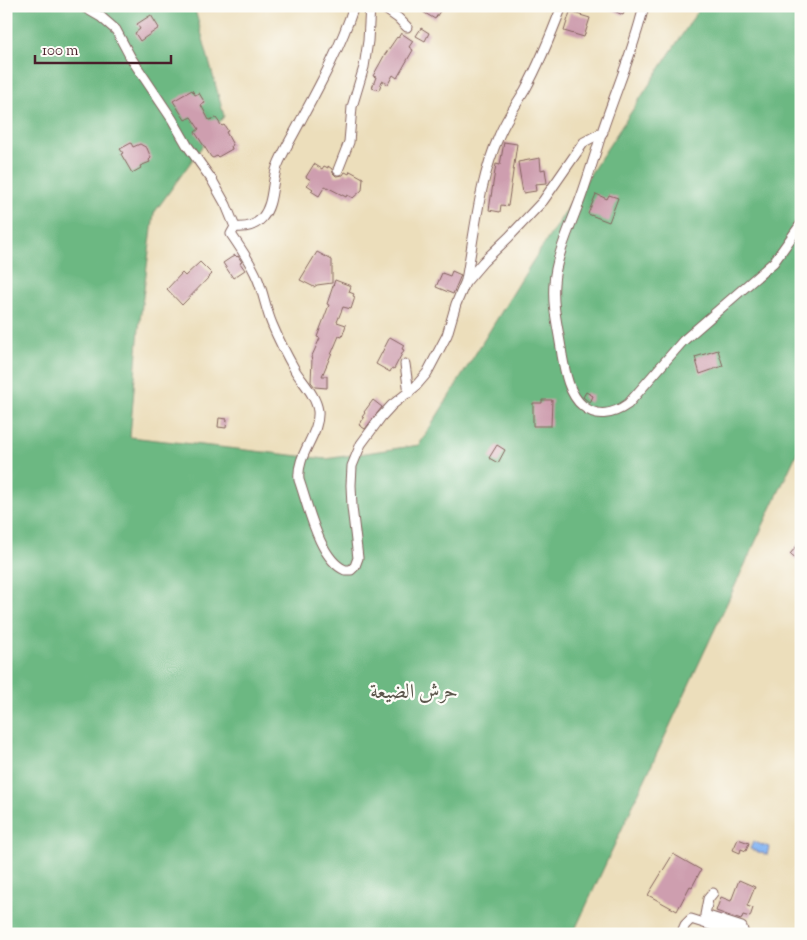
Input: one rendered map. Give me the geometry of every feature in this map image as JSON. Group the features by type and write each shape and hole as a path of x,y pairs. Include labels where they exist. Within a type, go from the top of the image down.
{"street":[{"path":"82,6 101,17 116,30 131,58 212,180 235,227"},
{"path":"235,227 240,228 254,225 267,210 270,204 276,168 335,55 354,6"},
{"path":"338,170 349,142 352,107 364,67 370,6"},
{"path":"381,6 407,27"},
{"path":"235,227 231,234 258,279 272,324 286,354 304,385 316,400 317,422 302,458 298,471 299,480 320,542 335,563 345,570 350,570 355,566 358,558 352,506 354,461 361,444 381,417 409,393 427,373 444,341 465,283 485,176 498,136 510,111 525,90 537,66 562,6"},
{"path":"644,6 615,99 560,256 554,282 555,318 566,370 577,401 586,409 598,414 619,411 628,404 683,341 774,262 801,224"},
{"path":"465,283 543,201 584,142 602,132"},
{"path":"404,364 409,393"},
{"path":"713,893 708,899 705,915 742,927 744,934"},
{"path":"681,934 685,925 691,919 738,934"}],"green space":[{"name":"حرش الضيعة","path":"6,6 194,6 224,116 154,213 139,328 130,437 326,459 419,445 531,264 701,6 801,6 801,444 573,934 6,934"}],"water":[{"path":"753,842 769,847 767,855 750,849"}],"building":[{"path":"427,6 443,6 435,19 423,12"},
{"path":"603,6 627,6 623,15"},
{"path":"570,12 590,18 584,37 564,31"},
{"path":"151,15 159,28 140,41 135,33 140,29 137,24"},
{"path":"421,28 429,33 425,41 416,36"},
{"path":"401,33 413,41 409,47 413,50 397,78 393,75 388,84 382,81 379,90 372,88 376,77 373,76 384,56"},
{"path":"192,90 195,95 199,93 205,103 201,105 209,120 216,118 228,131 226,132 233,145 231,146 232,149 218,157 211,157 195,132 199,129 191,117 185,120 173,101"},
{"path":"504,142 517,144 508,206 501,205 500,212 489,210 496,164 500,165"},
{"path":"131,143 133,147 140,144 147,148 151,158 150,162 140,166 141,168 132,173 120,149"},
{"path":"540,158 541,170 545,169 547,183 535,184 536,191 523,193 518,162"},
{"path":"314,164 322,169 324,166 328,168 328,166 336,176 343,175 345,172 349,174 350,171 363,178 362,190 353,198 347,195 346,197 325,186 319,196 311,191 313,189 307,185 311,180 306,177"},
{"path":"596,194 607,199 609,195 618,198 609,222 588,214"},
{"path":"317,252 332,260 332,283 314,287 300,280"},
{"path":"235,255 242,262 240,263 245,270 233,278 223,263"},
{"path":"200,262 212,274 182,305 167,289 182,273 185,276"},
{"path":"452,271 461,275 453,294 436,287 442,273 450,276"},
{"path":"335,280 351,286 349,292 354,294 353,296 355,297 351,309 343,307 337,322 346,325 342,337 339,336 322,376 327,376 327,388 315,387 311,382 311,358 320,338 317,337 329,305 327,304"},
{"path":"390,337 404,345 402,349 404,350 394,369 392,368 390,372 376,364"},
{"path":"718,350 723,366 700,374 695,357"},
{"path":"586,392 593,396 590,403 583,397"},
{"path":"373,400 382,407 365,429 359,425 364,418 362,417 364,412"},
{"path":"542,400 552,400 551,426 533,426 533,403 542,403"},
{"path":"219,418 227,419 226,428 218,427"},
{"path":"497,445 505,450 498,463 489,458"},
{"path":"801,541 801,564 790,554"},
{"path":"738,839 749,843 746,851 741,849 740,853 733,850"},
{"path":"673,854 701,870 677,911 648,895"},
{"path":"739,880 755,887 747,906 753,908 750,917 743,915 741,920 716,911 721,897 731,901"}]}
